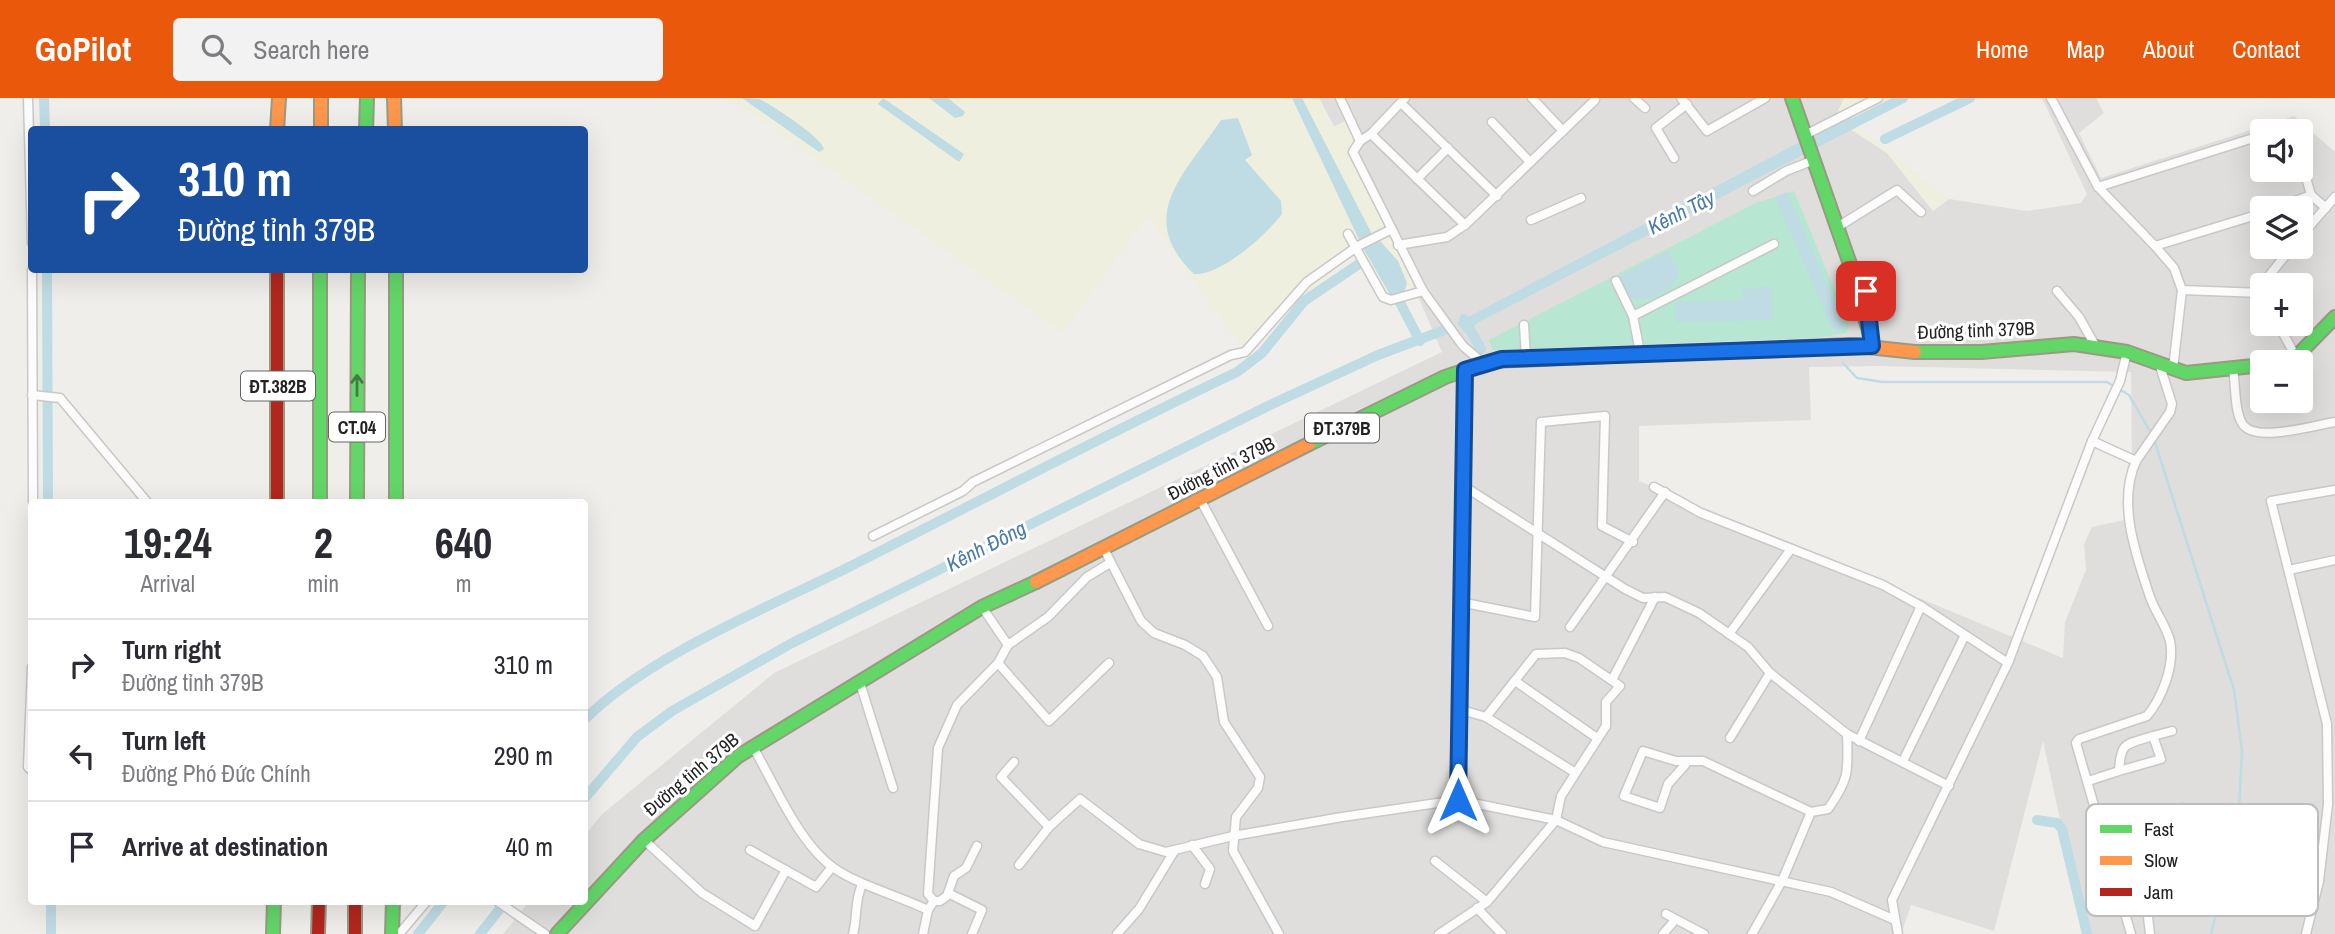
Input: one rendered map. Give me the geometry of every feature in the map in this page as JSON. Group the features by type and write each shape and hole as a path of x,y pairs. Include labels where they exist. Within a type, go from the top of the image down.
{"main road":[{"path":"278,126 279,98"},
{"path":"312,126 313,98"},
{"path":"321,98 321,126"},
{"path":"358,126 359,98"},
{"path":"366,126 367,98"},
{"path":"394,98 395,126"},
{"path":"1792,98 1805,133 1811,161 1857,284 1866,291 1874,311 1869,320 1872,346"},
{"name":"ĐT.382B","path":"277,273 277,499"},
{"path":"311,499 312,273"},
{"name":"CT.04","path":"320,273 320,499"},
{"name":"CT.04","path":"357,499 360,273"},
{"path":"396,273 397,499"},
{"path":"2303,350 2335,317"},
{"name":"Đường tỉnh 379B","path":"588,901 644,840 753,747 982,607 1104,549 1394,401 1465,370 1484,364 1526,358 1640,352 1872,346 1906,352 1981,352 2074,344 2127,352 2186,373 2250,367"},
{"path":"273,934 274,905"},
{"path":"318,905 318,934"},
{"path":"355,905 355,934"},
{"path":"392,934 393,905"},
{"name":"Đường tỉnh 379B","path":"557,934 584,905"}],"street":[{"path":"28,98 29,126"},
{"path":"1340,98 1360,141"},
{"path":"1532,98 1563,131"},
{"path":"1634,98 1645,108"},
{"path":"1674,158 1656,128 1684,101 1707,131 1765,98"},
{"path":"1805,133 1878,98"},
{"path":"2051,98 2098,187 2175,268 2182,290 2173,369"},
{"path":"1398,245 1447,237 1465,225 1595,99"},
{"path":"1484,364 1463,346 1423,290 1390,230 1353,152 1360,141 1371,134 1403,101 1497,196"},
{"path":"1492,122 1530,162"},
{"path":"1371,134 1465,225"},
{"path":"2098,187 2250,139"},
{"path":"1417,179 1448,148"},
{"path":"1753,191 1786,171 1811,161"},
{"path":"2307,182 2311,195 2326,208"},
{"path":"1836,228 1897,190 1920,212"},
{"path":"2313,223 2335,197"},
{"path":"1531,219 1581,198"},
{"path":"2155,246 2250,217"},
{"path":"873,536 962,491 973,482 1231,355 1245,352 1307,282 1356,247 1390,230"},
{"path":"1348,233 1382,297 1391,300 1406,293 1423,290"},
{"path":"1633,316 1774,244"},
{"path":"2271,273 2282,259"},
{"path":"32,273 35,395 33,499"},
{"path":"1616,281 1633,316 1640,352"},
{"path":"2182,290 2250,294"},
{"path":"2057,291 2079,317 2096,347"},
{"path":"1524,325 1526,358"},
{"path":"1898,934 1892,900 2008,663 2092,441 2120,381 2127,352"},
{"path":"2094,804 2076,743 2079,739 2147,716 2162,691 2170,661 2170,643 2150,597 2127,510 2130,476 2138,458 2159,429 2172,404 2159,363"},
{"path":"1458,800 1465,370"},
{"path":"2233,370 2241,421 2249,430 2263,435 2335,422"},
{"path":"35,395 60,398 144,499"},
{"path":"1460,602 1535,617 1541,422 1605,416 1602,526 1633,542"},
{"path":"2092,441 2138,458"},
{"path":"1462,485 1643,598 1665,597 1699,613 1748,647 1770,673 1847,734 1949,786"},
{"path":"1654,487 1701,513 1882,585 1921,606 2008,663"},
{"path":"2318,885 2328,804 2331,738 2271,501 2335,490"},
{"path":"1570,627 1608,578 1665,492"},
{"path":"1200,499 1268,626"},
{"path":"1104,549 1141,621 1154,633 1185,645 1203,656 1217,677 1224,722 1260,778 1258,788 1236,817 1233,851 1279,934"},
{"path":"1729,634 1791,549"},
{"path":"2289,570 2335,560"},
{"path":"977,846 966,868 954,876 948,893 940,901 934,901 928,894 938,748 957,705 998,663 1008,645 1048,617 1087,578 1110,564"},
{"path":"1612,680 1656,597"},
{"path":"1859,741 1921,606"},
{"path":"982,607 1008,645"},
{"path":"1903,761 1965,635"},
{"path":"1439,934 1487,902 1556,820 1561,796 1606,726 1606,702 1620,685 1565,653 1536,654 1486,717"},
{"path":"998,663 1049,722 1109,663"},
{"path":"1730,738 1770,673"},
{"path":"1515,681 1597,738"},
{"path":"860,682 893,788"},
{"path":"1458,709 1486,717 1574,772"},
{"path":"2119,771 2119,751 2123,745 2172,731"},
{"path":"1685,765 1668,784 1660,808 1624,796 1643,751 1676,761 1703,761 1811,812 1828,809 1844,786 1848,768 1847,734"},
{"path":"2088,781 2161,760 2153,736"},
{"path":"753,747 804,835 832,867 862,884 887,891 928,910"},
{"path":"1014,762 1000,777 1049,827"},
{"path":"1018,865 1049,827 1080,799 1139,844 1166,852 1233,836 1458,800 1556,820 1603,842 1832,892 1895,920"},
{"path":"1752,934 1782,881 1811,812"},
{"path":"644,840 702,893 755,926 786,870"},
{"path":"1192,845 1210,869 1205,884"},
{"path":"750,850 816,887 832,867"},
{"path":"1117,934 1139,909 1175,850"},
{"path":"1435,861 1487,902"},
{"path":"853,934 858,917 854,904 862,884"},
{"path":"948,893 982,910 972,934"},
{"path":"923,934 928,910 934,901"},
{"path":"399,934 424,905"},
{"path":"502,905 545,934"},
{"path":"1477,908 1502,934"},
{"path":"1666,914 1704,934"},
{"path":"2125,916 2131,934"},
{"path":"2148,916 2150,934"},
{"path":"2306,934 2310,916"},
{"path":"1663,934 1675,920"}],"shaded area":[{"path":"1319,98 1844,98 1835,119 1887,153 1933,211 1949,199 2027,211 2081,203 2087,194 2042,98 2096,98 2104,113 2079,133 2101,178 2250,130 2250,182 2313,182 2313,133 2335,152 2335,934 2085,934 2043,741 1994,931 1911,905 1901,934 503,934 527,905 588,905 588,831 601,815 774,673 1442,352 1413,285 1417,281","holes":["1880,366 2131,372 2132,469 2129,519 2092,527 2084,544 2086,570 2065,622 2063,658 1639,481 1639,426 1811,420 1809,367"]}],"green space":[{"path":"728,98 1319,98 1333,127 1349,119 1360,141 1353,152 1418,281 1388,301 1357,250 1245,352 1147,217 1063,333"},
{"path":"1844,98 1903,98 1853,123 1949,199 1933,211 1887,153 1835,119"},
{"path":"1794,191 1849,325 1846,333 1815,338 1493,350 1489,340 1756,203"}],"water":[{"path":"742,98 759,99 774,108 805,129 824,149 819,152"},
{"path":"883,98 964,154 959,162 878,104"},
{"path":"929,98 948,98 965,112 963,116 955,118"},
{"path":"1292,98 1302,98 1376,242 1380,241 1398,261 1407,283 1405,290 1392,298 1363,248"},
{"path":"1849,116 1855,128 1477,323 1467,335 1457,323"},
{"path":"1238,118 1252,155 1245,160 1281,201 1282,214 1242,253 1217,268 1194,274 1176,253 1168,233 1167,214 1171,195 1221,120"},
{"path":"1787,192 1843,322 1843,331 1832,328 1775,197"},
{"path":"1668,251 1679,273 1675,280 1665,291 1652,297 1630,298 1619,277"},
{"path":"1771,287 1772,320 1676,322 1676,302 1743,300 1743,288"}],"waterway":[{"path":"44,98 45,126"},
{"name":"Kênh Tây","path":"1842,129 1903,98"},
{"path":"1885,139 1970,98"},
{"path":"588,716 610,697 674,654 1237,372 1262,353 1304,301 1362,262"},
{"path":"47,273 48,499"},
{"name":"Kênh Đông","path":"1394,291 1420,341"},
{"path":"1464,319 1481,349 1476,351"},
{"name":"Kênh Đông","path":"588,794 637,737 672,711 792,643 1268,406 1378,355 1447,329"},
{"path":"1843,363 1857,378 1882,382 2107,382 2129,395 2151,433"},
{"path":"2154,439 2234,690 2242,750 2239,804"},
{"path":"2037,820 2057,823 2062,829 2087,934"},
{"path":"51,905 51,934"},
{"path":"418,934 441,905"},
{"name":"Kênh Đông","path":"480,934 503,905"},
{"path":"2211,934 2216,916"}],"traffic: fast":[{"path":"366,126 367,98"},
{"path":"1792,98 1857,284 1872,346"},
{"path":"320,273 320,499"},
{"path":"357,499 358,273"},
{"path":"396,273 396,499"},
{"path":"2303,350 2335,317"},
{"path":"1915,352 1981,352 2074,344 2127,352 2186,373 2250,366"},
{"path":"1309,444 1445,377 1492,361 1564,358"},
{"path":"588,901 644,840 737,757 982,607 1036,582"},
{"path":"273,934 274,905"},
{"path":"392,934 393,905"},
{"path":"557,934 584,905"}],"traffic: slow":[{"path":"277,126 279,98"},
{"path":"321,98 321,126"},
{"path":"394,98 395,126"},
{"path":"1564,358 1849,345 1915,352"},
{"path":"1036,582 1309,444"}],"traffic: jam":[{"path":"277,273 277,499"},
{"path":"1857,284 1866,291 1874,311 1869,320"},
{"path":"318,934 319,905"},
{"path":"355,905 355,934"}],"route":[{"path":"1458,800 1465,370 1502,359 1640,352 1872,346 1869,320 1874,311 1866,291"}]}
